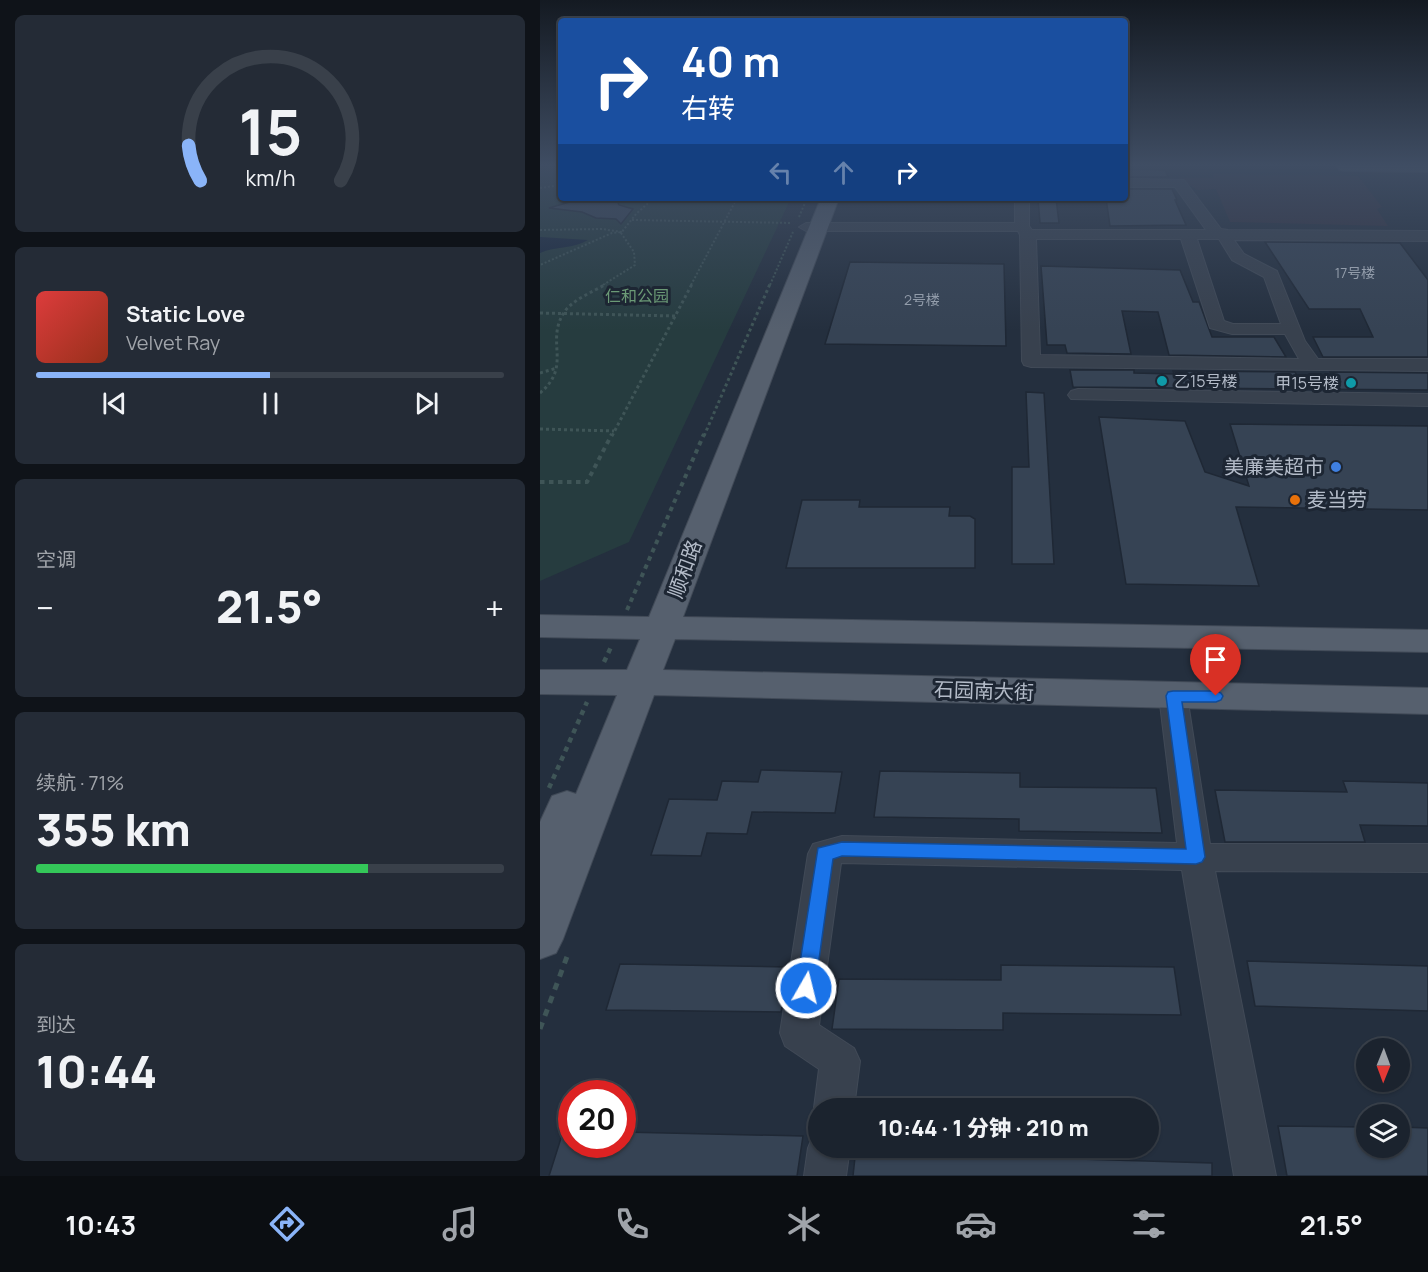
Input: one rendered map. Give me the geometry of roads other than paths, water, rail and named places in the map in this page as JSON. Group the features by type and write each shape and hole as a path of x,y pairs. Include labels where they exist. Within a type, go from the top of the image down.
{"main road":[{"name":"顺和路","path":"540,873 809,221"},
{"name":"顺和路","path":"807,226 811,221"},
{"path":"540,626 1428,641"},
{"name":"石园南大街","path":"540,682 1428,701"},
{"name":"顺和路","path":"540,939 618,682"}],"street":[{"path":"1024,221 1031,361 1428,365"},
{"path":"1209,221 1238,257 1271,274 1296,341 1313,365"},
{"path":"807,226 1187,234 1428,236"},
{"path":"1187,234 1216,324 1232,329 1292,329"},
{"path":"1078,395 1428,400"},
{"path":"1173,696 1196,857 1255,1176"},
{"path":"835,1098 840,1061 799,1033 825,854 842,849 1196,857 1428,858"},
{"path":"825,1176 828,1158"}],"water":[{"path":"540,237 588,240 577,245 540,253"}],"place":[{"name":"乙15号楼","path":"1162,381"},
{"name":"甲15号楼","path":"1351,383"},
{"name":"美廉美超市","path":"1336,467"},
{"name":"麦当劳","path":"1295,500"}],"park label":[{"name":"仁和公园","path":"637,296"}]}
